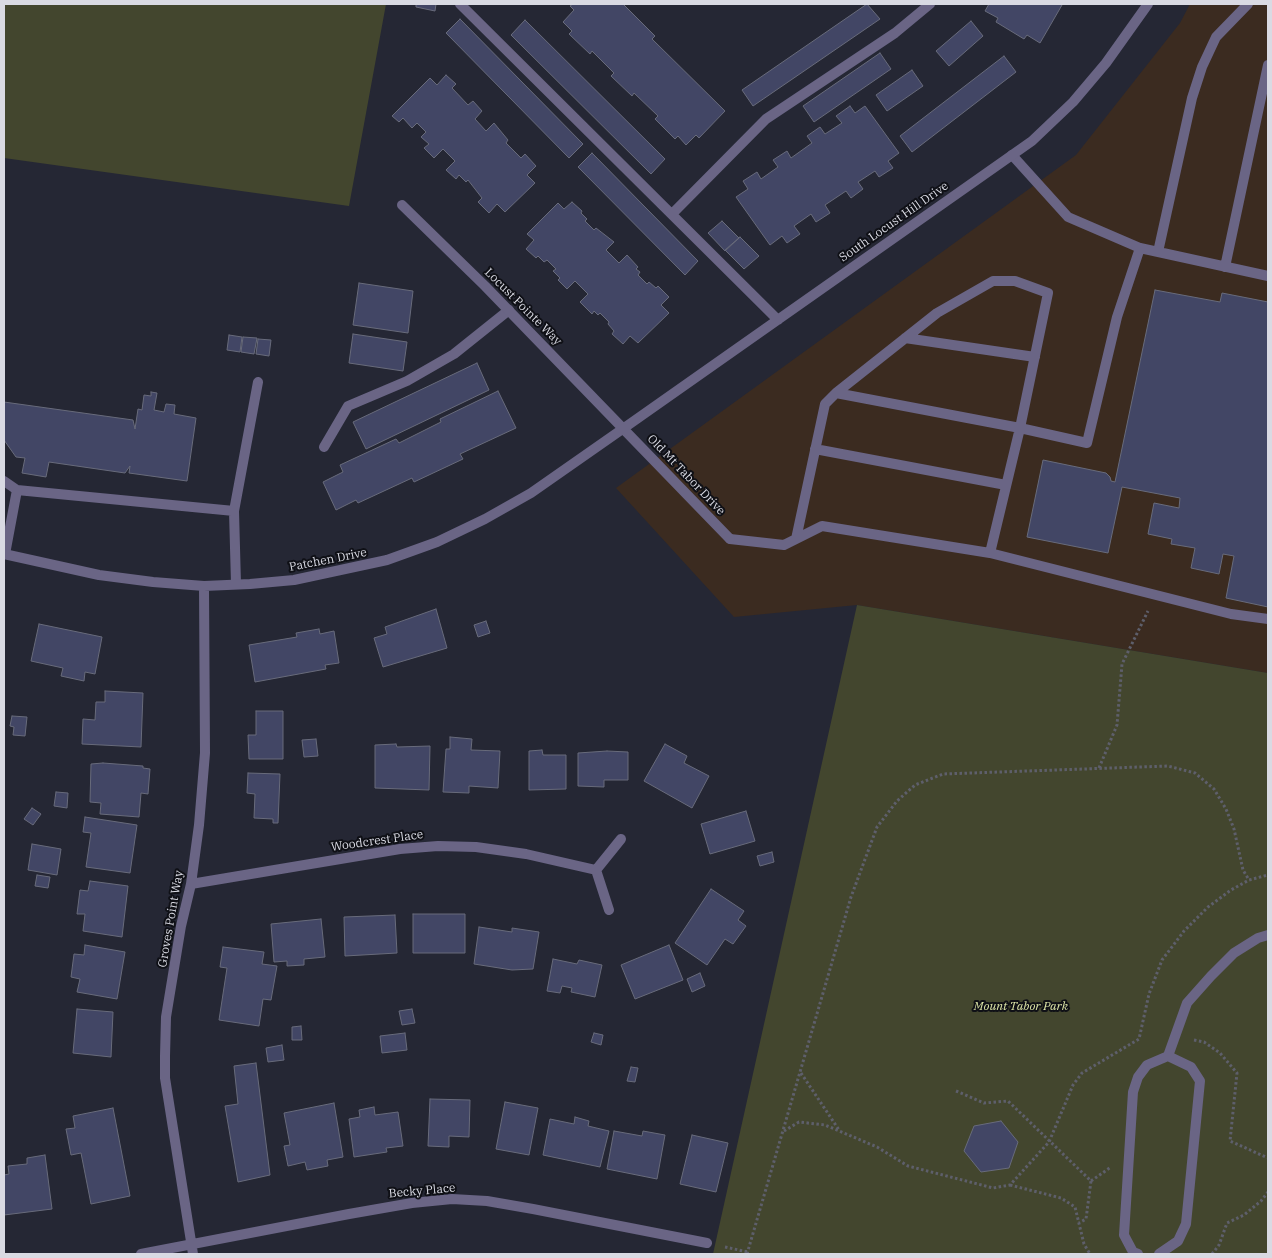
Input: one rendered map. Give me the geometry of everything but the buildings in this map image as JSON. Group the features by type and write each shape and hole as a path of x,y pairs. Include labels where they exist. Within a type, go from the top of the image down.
{"street":[{"path":"460,4 673,213 778,320"},
{"path":"673,213 766,119 895,33 930,4"},
{"name":"South Locust Hill Drive","path":"624,428 1032,140 1073,102 1106,64 1148,4"},
{"path":"1158,252 1192,98 1202,67 1216,37 1248,4"},
{"path":"1225,266 1268,65"},
{"path":"1012,155 1068,216 1140,248 1268,276"},
{"name":"Locust Pointe Way","path":"402,205 509,310 624,428"},
{"path":"836,393 1088,443 1117,317 1140,248"},
{"path":"796,538 826,404 836,393 937,313 993,281 1015,281 1048,293 1020,428 990,553"},
{"path":"324,447 348,406 407,381 454,354 509,310"},
{"path":"905,338 1035,357"},
{"path":"236,584 234,512 258,382"},
{"name":"Old Mt Tabor Drive","path":"624,428 730,539 784,545 796,538"},
{"name":"Patchen Drive","path":"4,554 99,574 153,582 204,586 294,580 345,571 387,560 437,542 485,519 531,493 624,428"},
{"path":"816,449 1006,485"},
{"path":"4,481 17,490 234,512"},
{"path":"4,554 17,490"},
{"path":"796,538 822,526 990,553 1230,614 1268,619"},
{"name":"Groves Point Way","path":"193,1250 165,1078 165,1056 166,1017 199,825 206,753 204,586"},
{"path":"609,910 596,870 621,839"},
{"name":"Woodcrest Place","path":"190,884 400,849 438,846 476,847 526,854 596,870"},
{"path":"1138,1254 1133,1252 1124,1235 1133,1092 1138,1077 1147,1065 1168,1056 1187,1003 1234,953 1258,938 1268,936"},
{"path":"1159,1254 1178,1241 1186,1224 1200,1081 1192,1067 1168,1056"},
{"name":"Becky Place","path":"141,1254 193,1250 358,1212 412,1203 452,1199 487,1201 707,1243"}],"path":[{"path":"1099,768 1117,725 1122,664 1156,595"},
{"path":"707,1243 747,1253 851,897 877,827 897,801 915,785 943,774 1168,766 1195,773 1214,789 1226,809 1234,829 1243,870 1248,880"},
{"path":"1010,1185 1049,1142 1073,1085 1082,1073 1136,1043 1139,1039 1150,994 1162,960 1184,932 1208,907 1248,880 1268,875"},
{"path":"1194,1040 1204,1042 1220,1053 1237,1073 1230,1141 1268,1158"},
{"path":"1136,1043 1141,1045"},
{"path":"800,1072 840,1131"},
{"path":"956,1091 984,1103 1008,1101 1091,1181 1086,1220 1079,1223"},
{"path":"784,1131 799,1122 825,1125 877,1147 908,1166 993,1188 1010,1185 1061,1198 1074,1206 1084,1244 1090,1254"},
{"path":"1212,1254 1219,1245 1228,1223 1261,1201 1268,1192"}],"shaded area":[{"path":"1190,4 1268,4 1268,673 857,605 734,617 616,488 1076,155 1180,23"}],"green space":[{"path":"4,4 386,4 349,206 4,158"},
{"name":"Mount Tabor Park","path":"857,605 1268,673 1268,1254 713,1254"}]}
